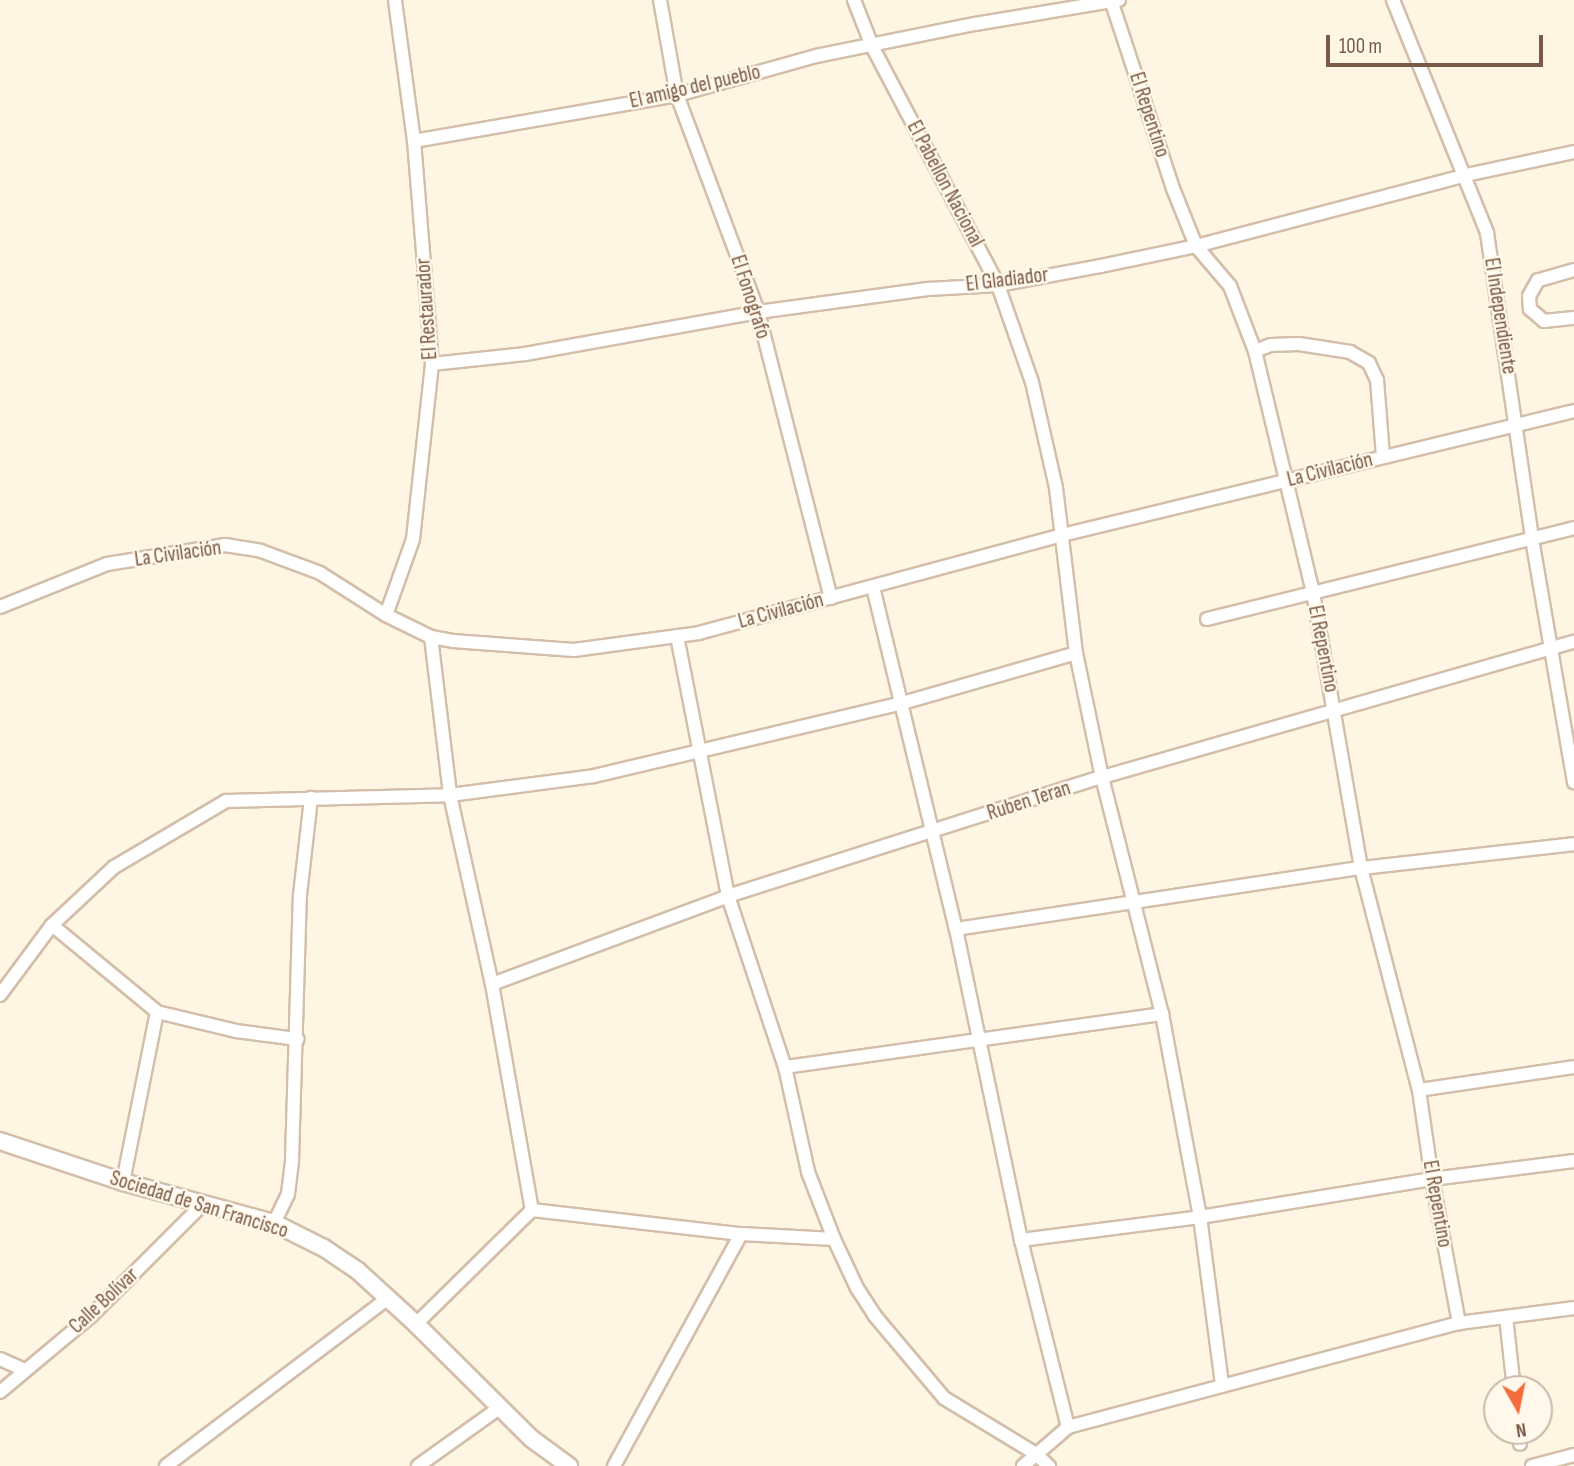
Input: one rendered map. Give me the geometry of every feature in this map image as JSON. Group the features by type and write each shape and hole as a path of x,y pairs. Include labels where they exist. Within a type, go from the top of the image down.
{"street":[{"name":"El Restaurador","path":"386,615 415,528 432,364 414,141 396,0"},
{"name":"El Fonografo","path":"660,0 677,95 758,312 831,598"},
{"name":"El Pabellon Nacional","path":"854,0 872,46 998,285 1032,382 1053,474 1076,653 1102,777 1162,1014 1200,1217 1222,1384"},
{"name":"El Independiente","path":"1393,0 1466,175 1487,233 1532,540 1574,782"},
{"name":"El amigo del pueblo","path":"414,141 677,95 816,56 975,24 1114,1"},
{"name":"El Repentino","path":"1114,1 1172,186 1196,246 1230,286 1255,351 1313,593 1361,869 1419,1090 1432,1179 1459,1323"},
{"name":"El Gladiador","path":"432,364 525,354 758,312 929,289 998,285 1196,246 1466,175 1574,152"},
{"path":"1574,270 1538,281 1530,290 1529,302 1534,314 1544,321 1574,318"},
{"path":"1255,351 1271,345 1299,344 1349,352 1369,363 1377,380 1384,456"},
{"name":"La Civilación","path":"0,607 107,564 225,545 261,551 320,573 386,615 431,636 453,641 574,650 677,636 873,587 1062,535 1574,411"},
{"path":"1207,619 1574,528"},
{"path":"873,587 956,929 1021,1240 1068,1427"},
{"path":"431,636 450,795 492,984 532,1210"},
{"path":"677,636 728,896 785,1067 808,1172 834,1238 857,1288 875,1316 944,1398 1036,1454 1049,1466"},
{"name":"Ruben Teran","path":"492,984 728,896 1102,777 1574,642"},
{"path":"0,995 30,950 52,925 114,867 226,801 450,795 594,776 902,703 1076,653"},
{"path":"274,1223 288,1194 297,1039 300,895 310,798"},
{"path":"956,929 1361,869 1574,844"},
{"path":"52,925 157,1012 236,1031 297,1039"},
{"path":"123,1182 157,1012"},
{"path":"785,1067 1162,1014"},
{"path":"1419,1090 1574,1067"},
{"name":"Sociedad de San Francisco","path":"0,1141 123,1182 274,1223 324,1248 358,1271 416,1324 499,1408 547,1452 569,1466"},
{"path":"1021,1240 1200,1217 1432,1179 1574,1161"},
{"name":"Calle Bolívar","path":"0,1392 91,1315 203,1204"},
{"path":"532,1210 741,1234 834,1238"},
{"path":"416,1324 532,1210"},
{"path":"614,1466 741,1234"},
{"path":"166,1466 388,1298"},
{"path":"1023,1466 1068,1427 1459,1323 1574,1308"},
{"path":"1506,1317 1512,1375"},
{"path":"0,1359 25,1370"},
{"path":"418,1466 499,1408"},
{"path":"1532,1466 1574,1455"}]}
